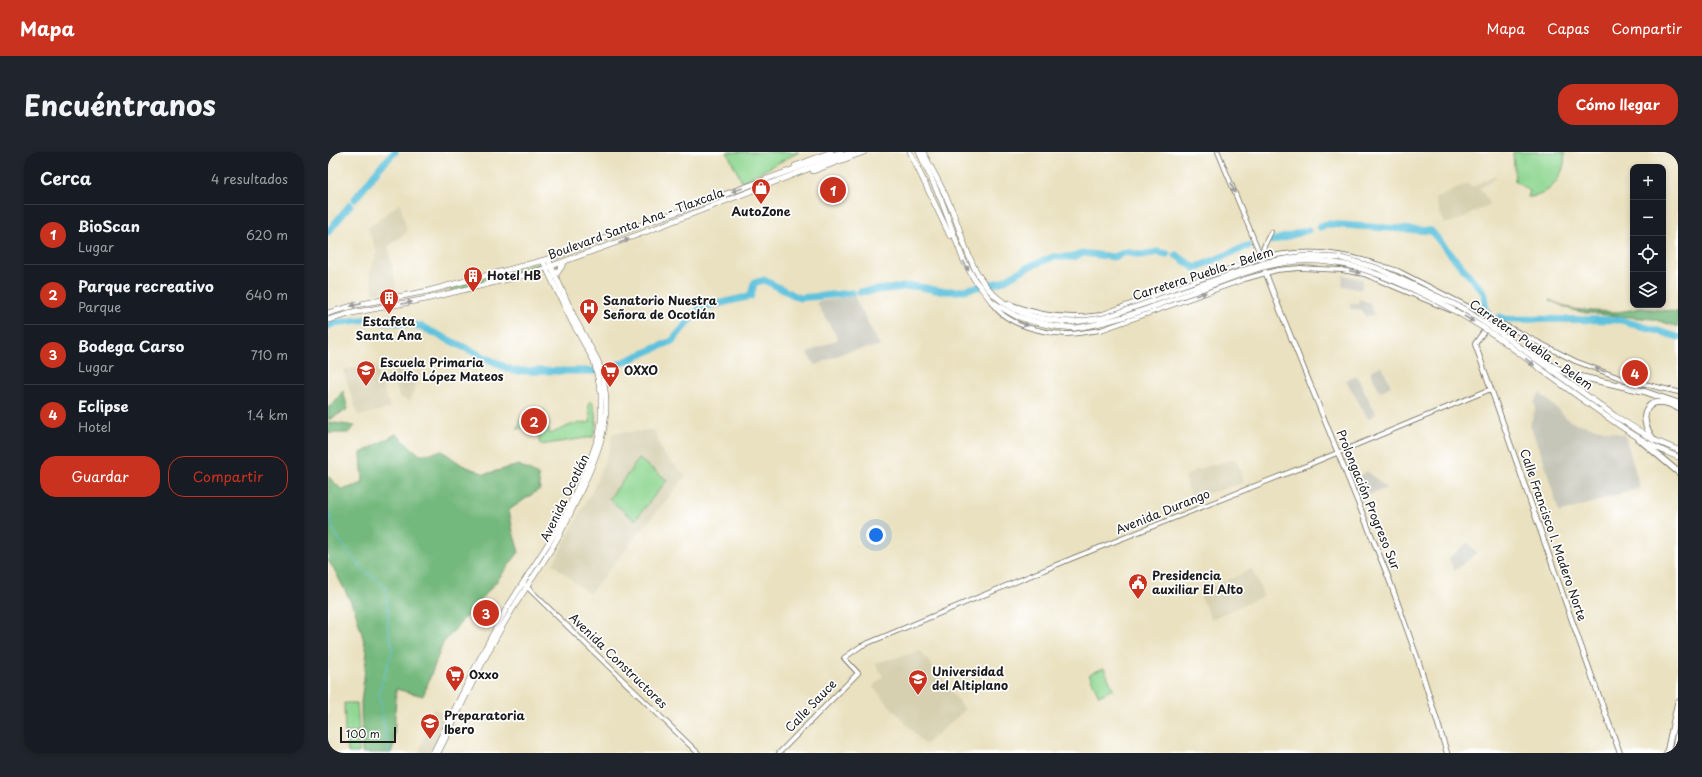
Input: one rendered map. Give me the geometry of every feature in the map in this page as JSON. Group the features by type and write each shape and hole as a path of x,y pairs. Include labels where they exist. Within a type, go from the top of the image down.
{"highway":[{"path":"1534,358 1569,374 1643,391 1678,403"},
{"path":"1654,440 1647,431 1644,420 1644,413 1648,407 1660,402 1666,402 1678,408"},
{"path":"1639,439 1678,472"},
{"path":"1667,753 1678,702"},
{"path":"1674,753 1678,732"}],"main road":[{"path":"788,174 797,165 831,152"},
{"name":"Boulevard Santa Ana - Tlaxcala","path":"328,320 352,313 434,297 529,274 640,234 841,152"},
{"name":"Boulevard Santa Ana - Tlaxcala","path":"328,313 356,305 410,295 545,260 636,226 852,152"},
{"path":"788,174 800,176 864,152"},
{"path":"910,152 960,252"},
{"path":"914,152 939,205 964,244"},
{"name":"Carretera Puebla - Belem","path":"919,152 936,188 960,252 974,279 992,302 1016,316 1053,326 1075,328 1109,322 1266,266 1302,261 1336,263 1368,270 1408,287 1455,311 1500,336 1534,358 1615,416 1654,440 1678,450"},
{"name":"Carretera Puebla - Belem","path":"924,152 953,213 974,268 993,294 1012,308 1049,321 1074,322 1103,318 1267,262 1304,256 1341,258 1377,268 1462,308 1559,383 1639,439 1659,450 1678,456"},
{"path":"636,226 640,234"},
{"name":"Prolongación Progreso Sur","path":"1260,258 1265,274 1389,579 1418,660 1447,753"},
{"name":"Avenida Ocotlán","path":"438,753 488,653 562,522 590,460 599,435 601,421 601,392 598,368 552,277 545,260"},
{"path":"529,274 542,274 552,277 565,262"},
{"path":"434,297 446,291 447,288 445,286"},
{"name":"Calle Francisco I. Madero Norte","path":"1492,320 1475,344 1620,753"},
{"name":"Avenida Ocotlán","path":"432,753 505,612 525,586"}],"street":[{"path":"1218,152 1260,258 1277,270"},
{"path":"1251,277 1271,232"},
{"path":"998,298 1015,306 1043,315 1069,318 1100,315 1228,271 1260,258 1303,252 1342,255 1369,261 1398,271 1575,361 1620,378 1678,392"},
{"path":"1315,268 1321,259 1321,253"},
{"path":"1249,263 1265,274 1273,255"},
{"path":"1341,270 1336,261 1342,255"},
{"name":"Carretera Puebla - Belem","path":"992,302 996,309 1013,321 1032,328 1068,334 1101,330 1251,277 1277,270 1315,268 1364,274 1445,309 1455,311"},
{"path":"1228,271 1232,284"},
{"name":"Avenida Durango","path":"858,674 844,658 861,646 1073,558 1308,465 1491,389"},
{"name":"Avenida Constructores","path":"525,586 698,753"},
{"name":"Calle Sauce","path":"779,753 858,674"}],"shaded area":[{"path":"1494,175 1497,178 1480,188 1490,204 1459,220 1444,224 1435,199 1469,183 1471,188"},
{"path":"400,203 407,232 388,247 397,290 374,294 370,273 377,252 368,228"},
{"path":"1343,275 1363,279 1361,290 1342,286"},
{"path":"854,296 880,346 846,352 815,365 807,353 838,339 816,302"},
{"path":"1358,299 1370,303 1374,314 1365,317 1362,310 1351,309 1349,303 1359,303"},
{"name":"Escuela Primaria Adolfo López Mateos","path":"375,365 390,408 358,416 343,370"},
{"path":"1382,366 1391,386 1380,392 1370,371"},
{"path":"392,367 419,377 410,401 399,397 391,370"},
{"path":"1357,376 1376,414 1368,419 1346,380"},
{"path":"1540,393 1571,422 1625,435 1640,488 1559,513 1544,461 1530,425 1536,408 1534,402"},
{"path":"654,430 663,454 686,476 589,594 553,564 594,487 611,446 612,433"},
{"path":"1236,458 1244,483 1191,498 1185,477 1195,470"},
{"path":"1367,471 1387,488 1359,499 1351,482"},
{"path":"1468,542 1477,553 1454,571 1449,558"},
{"path":"1252,569 1264,596 1211,619 1199,593"},
{"name":"Universidad del Altiplano","path":"921,651 965,710 925,745 873,687 883,676 875,663"},
{"name":"Preparatoria Ibero","path":"433,709 449,715 430,753 419,753"}],"green space":[{"path":"727,152 799,152 742,182"},
{"path":"1513,152 1564,152 1565,159 1556,182 1543,193 1528,197 1530,191 1515,181"},
{"path":"539,263 540,268 450,292 453,287"},
{"path":"1549,300 1572,309 1593,311 1618,312 1641,308 1678,312 1678,327 1653,319 1586,313 1572,310"},
{"path":"343,391 348,409 328,420 328,407 330,407"},
{"path":"592,401 596,419 596,428 593,437 540,445 537,427 548,426 550,434 573,424 591,422 588,403"},
{"path":"544,410 549,425 517,429 522,416"},
{"path":"328,422 355,426 348,433 328,433"},
{"path":"396,434 420,455 442,451 462,465 485,474 519,465 538,475 540,489 509,510 513,532 519,552 496,582 443,643 423,696 396,689 394,744 391,753 362,753 361,703 367,652 355,610 334,569 328,561 328,476 342,490 363,483 361,453"},
{"path":"639,459 667,480 635,520 609,499"},
{"path":"1104,668 1113,689 1099,696 1089,674"},
{"path":"344,703 357,703 359,732 345,733"},
{"path":"358,736 359,753 348,753 347,737"}],"waterway":[{"path":"355,199 380,167 395,152"},
{"path":"328,232 350,205"},
{"path":"1320,227 1328,224 1431,231 1485,294 1485,311 1489,313"},
{"path":"1272,241 1308,230"},
{"path":"1176,255 1195,268 1248,246"},
{"path":"860,292 914,286 941,291 959,291 1001,282 1030,266 1053,257 1074,257 1082,253 1114,257 1126,252 1141,255 1158,252 1167,254"},
{"path":"619,364 672,341 700,308 751,296 754,283 764,280 799,298 852,293"},
{"path":"1500,317 1505,319 1621,320 1678,337"},
{"path":"328,326 334,323 369,319 420,326 513,371 604,371 616,366"},
{"path":"328,507 334,531 345,548 365,572 376,578 385,587 388,607 388,630 393,648 379,692 390,753"}],"place":[{"name":"BioScan","path":"833,190"},
{"name":"AutoZone","path":"761,205"},
{"name":"Hotel HB","path":"473,293"},
{"name":"Estafeta Santa Ana","path":"389,315"},
{"name":"Sanatorio Nuestra Señora de Ocotlán","path":"589,325"},
{"name":"Eclipse","path":"1635,373"},
{"name":"Escuela Primaria Adolfo López Mateos","path":"366,387"},
{"name":"OXXO","path":"610,388"},
{"name":"Parque recreativo","path":"534,421"},
{"name":"Presidencia auxiliar El Alto","path":"1138,600"},
{"name":"Bodega Carso","path":"486,613"},
{"name":"Oxxo","path":"455,692"},
{"name":"Universidad del Altiplano","path":"918,696"},
{"name":"Preparatoria Ibero","path":"430,740"}]}
